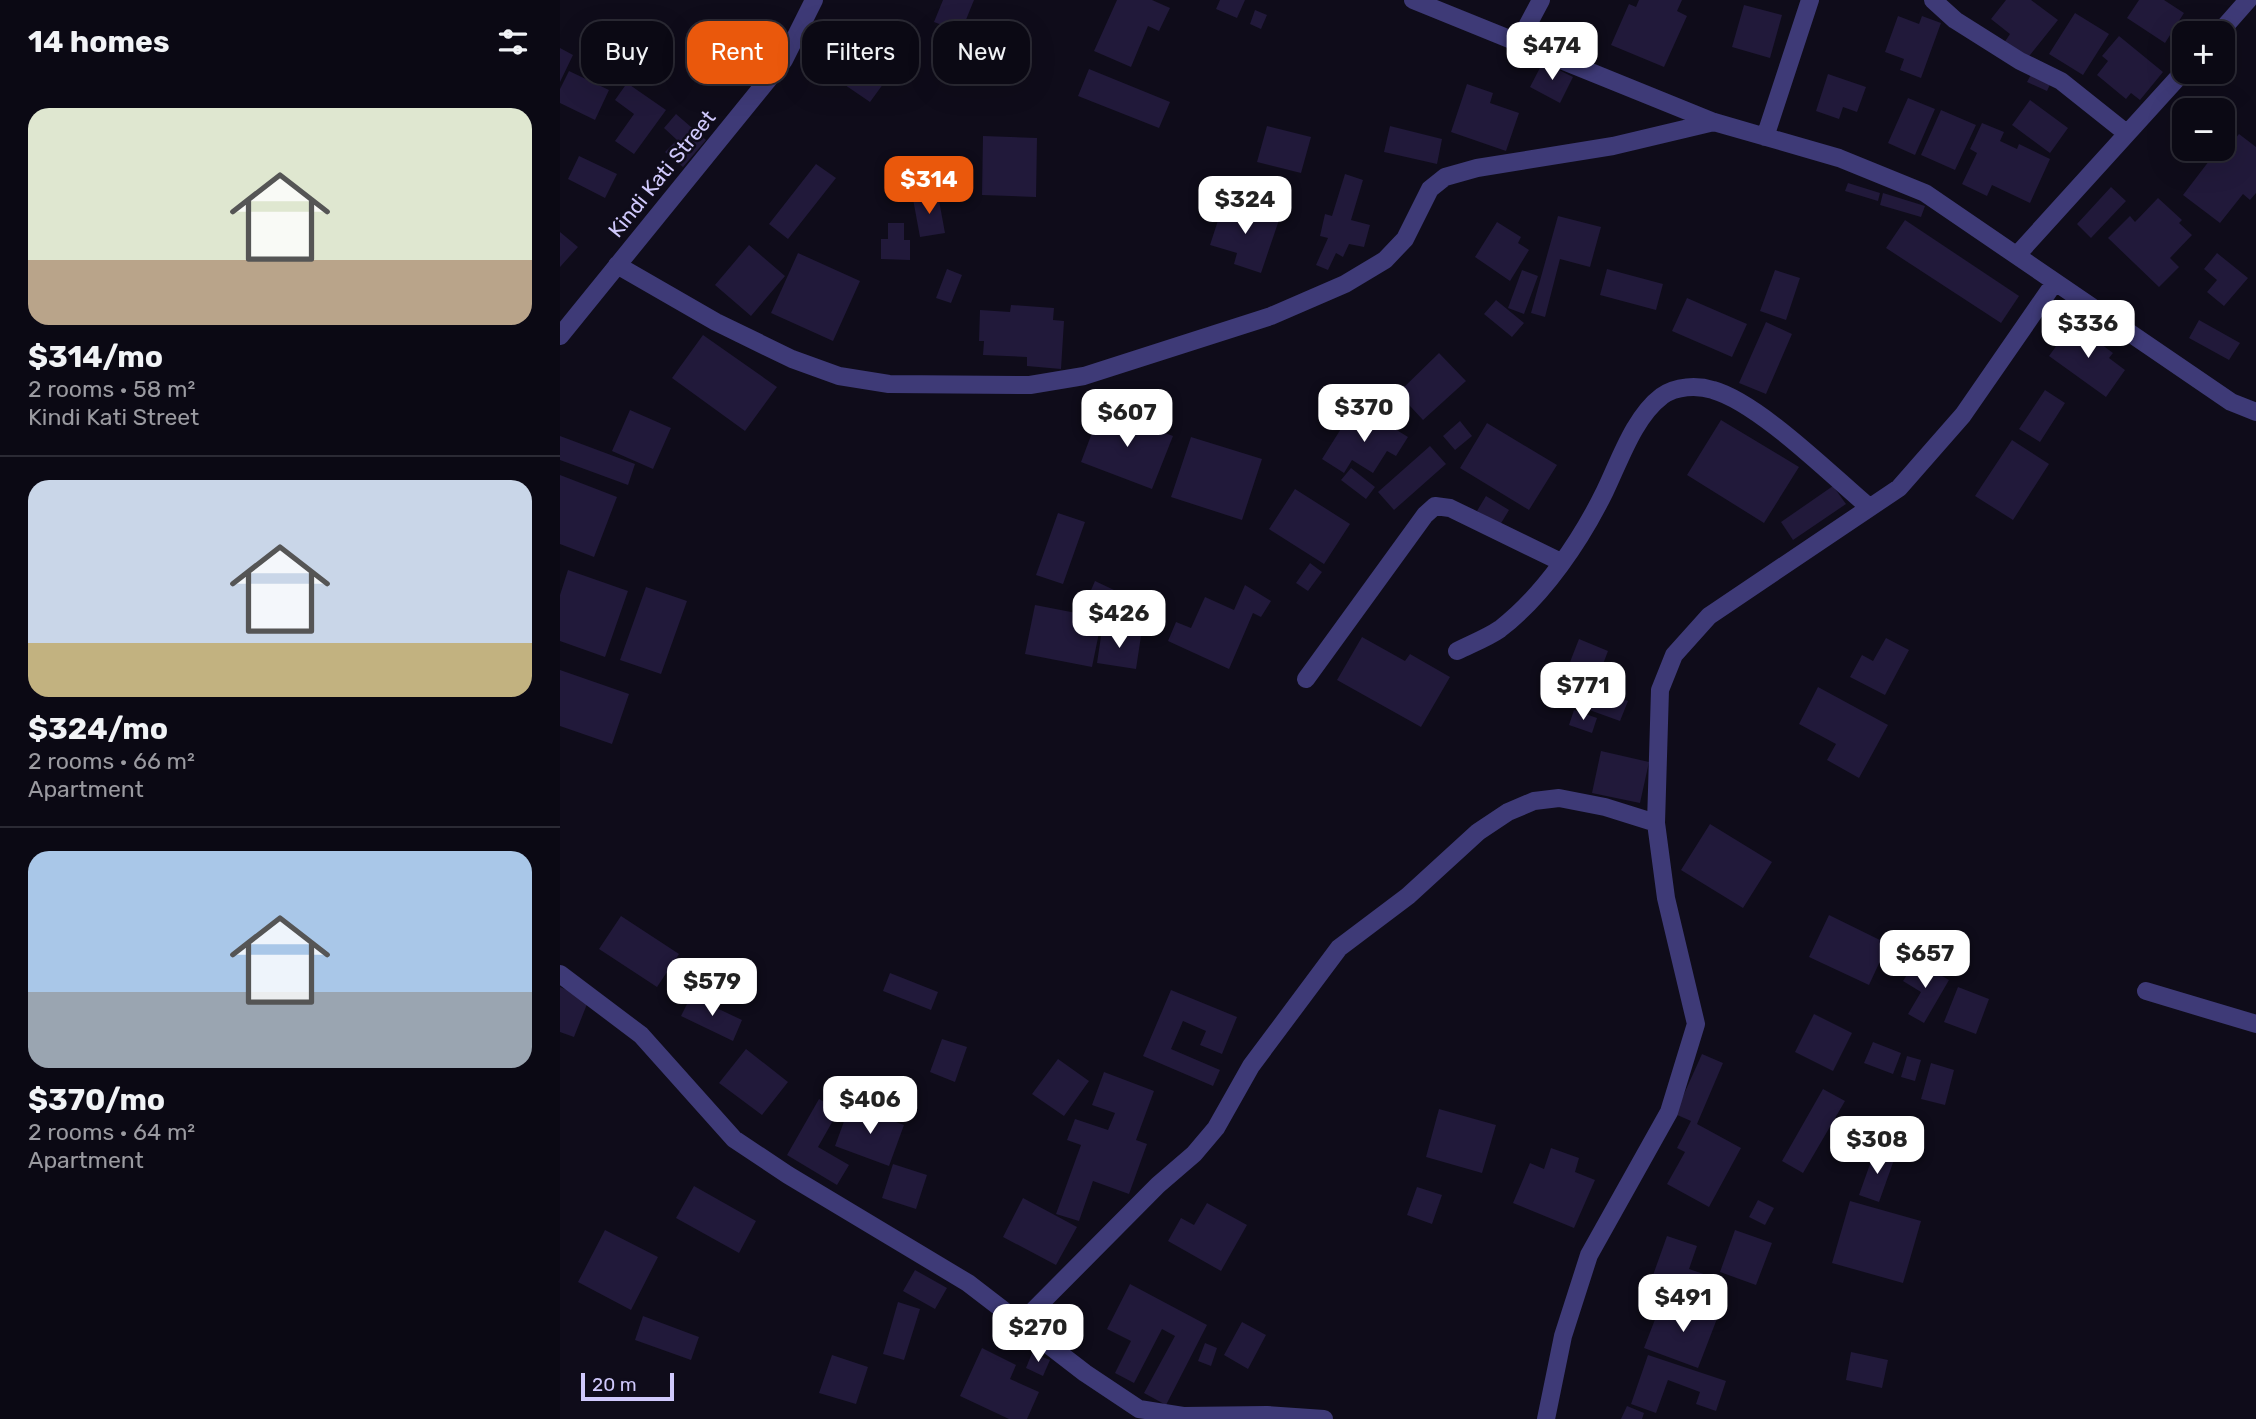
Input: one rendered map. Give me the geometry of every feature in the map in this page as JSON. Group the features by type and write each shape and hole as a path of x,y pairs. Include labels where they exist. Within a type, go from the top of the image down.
{"street":[{"name":"Kindi Kati Street","path":"560,336 784,60 814,0"},
{"path":"1413,0 1517,45 1714,122 1889,176 1925,193 2231,401 2256,412"},
{"path":"1517,45 1541,0"},
{"path":"1765,137 1810,0"},
{"path":"1933,0 1955,20 2020,61 2061,81 2125,132"},
{"path":"2230,21 2248,0"},
{"path":"2017,255 2125,132 2172,83"},
{"path":"618,265 716,322 792,359 839,376 888,384 1030,385 1084,376 1271,316 1345,284 1385,260 1405,239 1430,189 1445,177 1478,168 1613,146 1714,122"},
{"path":"1546,1419 1563,1336 1589,1255 1669,1112 1696,1024 1666,898 1657,823 1660,690 1674,655 1709,616 1899,488 1963,415 2055,282"},
{"path":"1457,651 1498,630 1525,606 1561,562 1598,505 1635,431 1661,397 1676,389 1713,389 1760,415 1869,507"},
{"path":"1306,679 1425,515 1435,506 1450,508 1561,562"},
{"path":"1022,1322 1202,1145 1216,1128 1251,1066 1339,948 1408,896 1478,832 1508,812 1534,801 1559,798 1605,807 1657,823"},
{"path":"560,974 641,1035 734,1139 968,1283 1143,1414 1267,1415 1324,1419"},
{"path":"2146,991 2256,1024"}],"building":[{"path":"943,0 974,0 965,21 934,21"},
{"path":"1117,0 1152,0 1170,8 1159,31 1148,26 1131,67 1094,51"},
{"path":"1220,0 1245,0 1237,18 1216,9"},
{"path":"1639,0 1682,0 1677,11 1687,16 1664,67 1611,45 1629,4 1636,7"},
{"path":"2006,0 2031,0 2058,20 2026,60 2004,43 2010,34 1991,19"},
{"path":"2139,0 2164,0 2184,13 2179,21 2172,21 2172,32 2165,43 2127,18"},
{"path":"1744,5 1782,15 1770,58 1732,47"},
{"path":"1255,10 1267,15 1261,29 1250,24"},
{"path":"2075,13 2109,34 2083,75 2049,54"},
{"path":"1898,16 1919,24 1922,16 1941,23 1921,78 1900,70 1904,59 1885,52"},
{"path":"2119,36 2163,72 2140,100 2131,93 2126,99 2097,75 2108,61 2102,56"},
{"path":"560,48 573,55 560,82"},
{"path":"1543,62 1573,77 1560,103 1530,87"},
{"path":"1089,69 1170,102 1159,128 1078,96"},
{"path":"2034,69 2053,78 2047,91 2027,82"},
{"path":"569,71 581,77 581,84 596,84 609,90 595,120 560,103 560,89"},
{"path":"1828,74 1866,87 1857,112 1843,107 1839,119 1816,111"},
{"path":"628,84 666,110 634,154 615,141 634,114 615,100"},
{"path":"846,84 883,84 870,102"},
{"path":"1467,84 1493,93 1490,103 1519,113 1506,151 1451,132"},
{"path":"1908,98 1935,109 1915,155 1888,143"},
{"path":"2030,100 2068,128 2050,153 2012,125"},
{"path":"1941,110 1976,125 1955,170 1921,155"},
{"path":"676,114 706,140 683,167 665,152 677,140 664,128"},
{"path":"1982,123 2004,132 2000,141 2017,149 2019,144 2050,159 2030,203 1992,185 1987,196 1962,184 1977,153 1970,149"},
{"path":"1267,126 1311,137 1301,173 1257,162"},
{"path":"1390,126 1442,139 1437,164 1384,152"},
{"path":"2239,134 2256,147 2256,193 2250,200 2243,194 2220,223 2183,195 2209,161 2235,161 2235,139"},
{"path":"983,136 1037,138 1036,197 982,195"},
{"path":"579,156 617,174 605,198 568,179"},
{"path":"816,164 836,178 788,239 769,224"},
{"path":"1345,174 1363,180 1351,220 1370,225 1364,247 1349,244 1343,257 1336,253 1328,270 1316,265 1328,238 1320,236 1325,214 1332,216"},
{"path":"1848,183 1880,193 1878,201 1845,191"},
{"path":"2111,187 2126,201 2091,238 2077,224"},
{"path":"1883,193 1925,206 1921,217 1880,205"},
{"path":"938,195 945,233 920,237 913,199"},
{"path":"2158,198 2182,220 2179,223 2192,235 2170,258 2179,267 2159,287 2108,238 2130,216 2135,222"},
{"path":"1224,202 1279,220 1261,273 1234,264 1237,253 1210,245"},
{"path":"1558,216 1601,227 1590,267 1560,259 1545,317 1531,313"},
{"path":"1905,220 2019,296 2001,323 1886,248"},
{"path":"1497,222 1521,237 1518,243 1529,250 1510,281 1475,257"},
{"path":"888,223 904,223 904,240 910,240 910,260 881,259 881,239 888,239"},
{"path":"560,232 578,247 560,267"},
{"path":"749,245 785,276 751,316 715,285"},
{"path":"798,253 860,281 833,341 771,313"},
{"path":"2217,253 2248,278 2224,306 2207,292 2217,280 2204,269"},
{"path":"947,269 962,275 951,303 936,298"},
{"path":"1607,269 1663,284 1656,310 1600,295"},
{"path":"1522,270 1538,276 1524,314 1508,308"},
{"path":"1775,270 1800,278 1786,320 1760,311"},
{"path":"1687,298 1747,324 1732,357 1672,331"},
{"path":"1496,300 1524,323 1512,337 1484,314"},
{"path":"1011,305 1054,308 1053,320 1064,321 1061,369 1027,366 1027,357 983,355 984,341 979,341 980,310 1010,312"},
{"path":"2199,320 2240,343 2229,360 2189,338"},
{"path":"1766,322 1792,334 1766,394 1739,383"},
{"path":"2073,323 2113,353 2109,358 2125,370 2106,397 2049,356"},
{"path":"703,335 777,387 745,431 672,378"},
{"path":"1439,353 1466,381 1423,420 1398,393"},
{"path":"2045,390 2065,403 2040,442 2019,429"},
{"path":"1101,409 1173,436 1152,489 1081,462"},
{"path":"630,410 671,428 653,469 612,451"},
{"path":"1349,416 1367,427 1374,416 1408,437 1396,456 1387,451 1373,473 1352,460 1344,473 1322,459"},
{"path":"1721,420 1799,467 1764,523 1687,475"},
{"path":"1460,421 1472,436 1455,450 1443,436"},
{"path":"1487,423 1557,465 1529,510 1460,468"},
{"path":"560,436 635,464 628,485 560,460"},
{"path":"1191,437 1262,459 1242,520 1171,497"},
{"path":"2012,440 2049,464 2013,520 1975,496"},
{"path":"1430,446 1446,464 1394,510 1378,492"},
{"path":"1351,468 1375,487 1366,499 1341,480"},
{"path":"560,475 617,497 594,557 560,544"},
{"path":"1833,486 1846,504 1793,540 1781,522"},
{"path":"1295,489 1350,524 1324,564 1269,529"},
{"path":"1486,496 1509,510 1500,525 1477,511"},
{"path":"1058,513 1085,522 1063,584 1036,575"},
{"path":"1310,563 1322,572 1308,591 1296,583"},
{"path":"568,570 628,591 605,657 560,641 560,595"},
{"path":"1095,581 1114,590 1105,612 1085,604"},
{"path":"1245,585 1271,601 1261,617 1253,613 1229,669 1168,641 1176,622 1191,628 1205,597 1234,610"},
{"path":"646,587 687,601 661,674 620,660"},
{"path":"1035,605 1102,618 1092,667 1025,654"},
{"path":"1102,630 1141,636 1136,669 1097,663"},
{"path":"1362,637 1405,661 1410,654 1450,677 1421,727 1337,680"},
{"path":"1886,638 1909,650 1885,695 1850,677 1862,655 1873,661"},
{"path":"1579,639 1608,651 1594,688 1628,701 1620,721 1556,698"},
{"path":"560,670 629,694 612,744 560,726"},
{"path":"1818,687 1888,725 1859,778 1827,760 1836,744 1799,724"},
{"path":"1574,710 1597,718 1592,733 1569,725"},
{"path":"1601,751 1649,762 1640,803 1592,793"},
{"path":"1710,824 1772,862 1743,908 1681,870"},
{"path":"1829,915 1888,944 1869,985 1809,957"},
{"path":"621,916 679,954 657,987 599,949"},
{"path":"1916,961 1949,980 1924,1023 1908,1014 1921,992 1903,981"},
{"path":"890,973 938,992 931,1010 883,991"},
{"path":"560,987 589,999 574,1037 560,1032"},
{"path":"1958,987 1989,999 1976,1034 1944,1022"},
{"path":"1171,990 1237,1017 1222,1054 1200,1045 1206,1031 1183,1021 1171,1049 1220,1070 1213,1086 1143,1056"},
{"path":"691,996 742,1020 733,1041 681,1016"},
{"path":"1814,1014 1852,1033 1833,1071 1795,1052"},
{"path":"942,1039 967,1047 955,1082 930,1072"},
{"path":"1873,1042 1901,1053 1893,1074 1864,1063"},
{"path":"746,1049 788,1082 762,1115 719,1083"},
{"path":"1702,1054 1723,1063 1697,1124 1741,1148 1709,1207 1667,1184 1685,1152 1677,1148 1691,1121 1675,1114"},
{"path":"1907,1056 1921,1060 1915,1081 1901,1077"},
{"path":"1058,1059 1089,1081 1064,1116 1032,1094"},
{"path":"1931,1063 1954,1070 1945,1105 1921,1099"},
{"path":"1104,1072 1154,1091 1136,1140 1147,1144 1129,1194 1093,1181 1079,1221 1056,1214 1081,1145 1067,1140 1075,1119 1108,1130 1115,1113 1092,1105"},
{"path":"1823,1089 1845,1101 1803,1173 1782,1161"},
{"path":"819,1099 839,1110 818,1147 849,1165 837,1185 787,1155"},
{"path":"850,1105 904,1125 889,1166 835,1146"},
{"path":"1439,1109 1496,1125 1482,1173 1426,1157"},
{"path":"1551,1148 1579,1158 1575,1172 1595,1180 1574,1228 1513,1203 1530,1163 1544,1169"},
{"path":"1875,1150 1895,1157 1879,1202 1859,1195"},
{"path":"893,1164 927,1175 916,1209 882,1198"},
{"path":"694,1186 756,1221 739,1253 676,1218"},
{"path":"1417,1187 1442,1195 1432,1224 1407,1215"},
{"path":"1023,1198 1077,1227 1056,1265 1003,1237"},
{"path":"1758,1200 1774,1208 1765,1225 1749,1217"},
{"path":"1850,1201 1921,1221 1903,1283 1832,1263"},
{"path":"1207,1203 1247,1225 1221,1271 1168,1241 1181,1218 1194,1225"},
{"path":"605,1230 658,1257 631,1310 578,1282"},
{"path":"1735,1230 1772,1243 1756,1285 1720,1272"},
{"path":"1667,1236 1697,1246 1689,1269 1727,1282 1721,1301 1652,1278"},
{"path":"915,1270 947,1288 935,1309 903,1291"},
{"path":"1130,1284 1207,1325 1166,1405 1144,1393 1175,1336 1162,1329 1134,1383 1115,1373 1131,1341 1107,1329"},
{"path":"898,1302 920,1309 904,1360 883,1354"},
{"path":"1699,1303 1720,1311 1698,1368 1644,1348 1659,1309 1674,1314 1677,1306 1696,1313"},
{"path":"643,1316 699,1337 691,1360 635,1340"},
{"path":"1242,1322 1266,1335 1248,1369 1224,1355"},
{"path":"1205,1343 1217,1348 1211,1366 1198,1361"},
{"path":"982,1348 1016,1365 1010,1379 1039,1392 1027,1419 1009,1419 960,1396"},
{"path":"1851,1352 1888,1360 1882,1388 1846,1380"},
{"path":"1032,1353 1050,1360 1043,1376 1026,1368"},
{"path":"832,1355 868,1367 856,1404 819,1393"},
{"path":"1648,1355 1726,1381 1716,1411 1696,1404 1700,1392 1668,1380 1656,1413 1631,1404"},
{"path":"1627,1406 1644,1413 1642,1419 1621,1419"}]}
